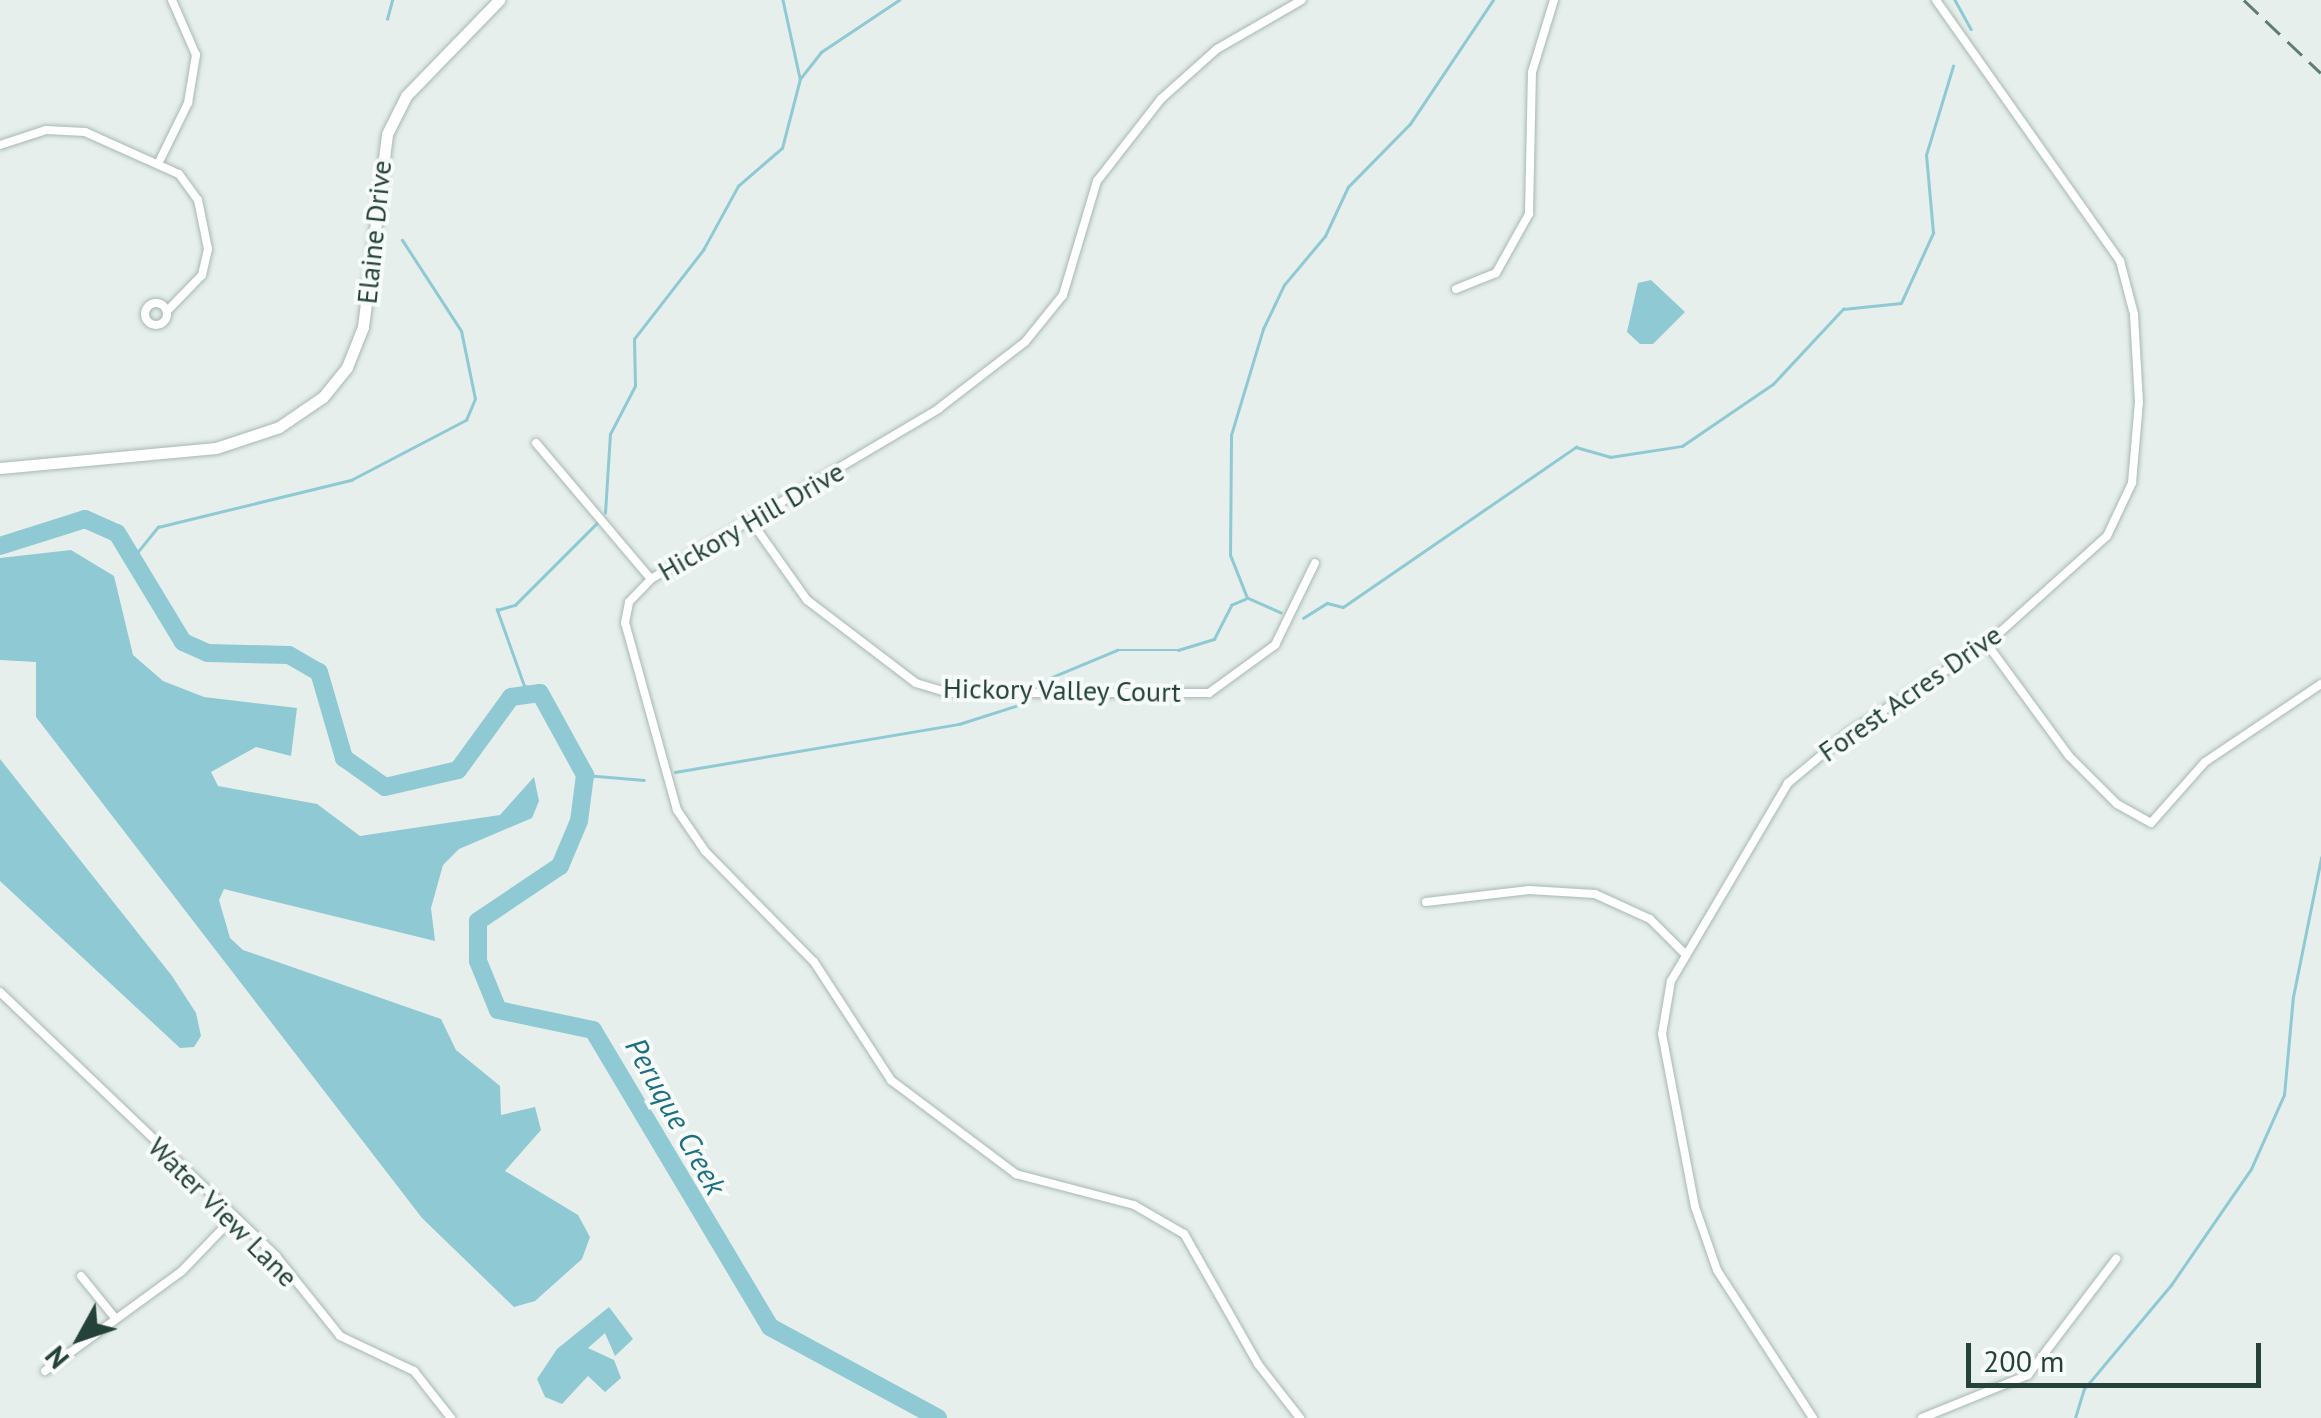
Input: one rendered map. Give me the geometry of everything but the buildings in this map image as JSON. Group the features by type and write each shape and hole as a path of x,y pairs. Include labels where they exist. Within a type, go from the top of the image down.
{"street":[{"path":"160,160 188,103 196,55 172,0"},
{"name":"Elaine Drive","path":"0,468 216,448 279,427 322,397 347,368 363,327 376,176 391,124 433,65 499,0"},
{"name":"Hickory Hill Drive","path":"1300,1418 1258,1364 1184,1234 1134,1205 1016,1174 910,1099 792,935 688,830 663,775 626,638 629,602 651,580 938,410 1025,342 1063,295 1097,181 1160,99 1217,48 1302,0"},
{"path":"1456,289 1496,273 1526,224 1532,72 1554,0"},
{"name":"Forest Acres Drive","path":"1813,1418 1717,1270 1695,1207 1662,1034 1684,953 1788,783 1848,734 1987,644 2079,564 2122,514 2139,402 2134,314 2120,262 1936,0"},
{"path":"0,145 66,130 160,160 198,200 208,249 202,275 167,310"},
{"path":"536,443 651,580"},
{"name":"Hickory Valley Court","path":"751,521 807,600 916,683 948,693 1208,693 1275,645 1315,563"},
{"path":"1987,644 2069,756 2117,804 2151,824 2205,762 2321,684"},
{"path":"1426,902 1529,890 1595,894 1650,919 1684,953"},
{"name":"Water View Lane","path":"0,992 234,1217 340,1336 414,1372 452,1418"},
{"path":"46,1371 198,1257 234,1217"},
{"path":"1922,1418 2028,1375 2116,1259"},
{"path":"81,1276 116,1319"}],"water":[{"path":"1651,280 1685,312 1653,344 1640,344 1627,332 1638,283"},
{"path":"71,550 114,576 133,655 163,681 204,697 297,708 291,756 256,747 211,772 218,786 317,804 360,836 500,815 534,777 539,801 532,818 459,849 443,865 431,908 435,941 224,889 219,900 230,938 243,950 441,1019 456,1050 500,1086 501,1115 535,1107 541,1130 505,1171 578,1215 590,1237 582,1259 535,1301 514,1307 422,1218 36,717 36,662 0,660 0,558"},
{"path":"0,759 172,976 196,1013 201,1036 194,1047 180,1048 0,881"},
{"path":"609,1307 633,1339 615,1356 605,1333 588,1348 614,1360 621,1378 605,1392 588,1376 562,1404 545,1397 537,1379 557,1349"}],"waterway":[{"path":"387,19 392,0"},
{"path":"783,0 800,78"},
{"path":"605,513 610,434 635,386 634,339 703,250 738,186 782,148 800,79 821,52 899,0"},
{"path":"1281,613 1247,598 1230,555 1231,435 1263,329 1284,285 1325,236 1348,187 1410,124 1493,0"},
{"path":"1955,0 1971,29"},
{"path":"1303,618 1327,603 1343,607 1576,447 1610,457 1682,446 1773,384 1843,309 1901,303 1933,233 1926,155 1953,66"},
{"path":"136,554 158,527 351,480 466,420 475,399 461,331 402,240"},
{"name":"Peruque Creek","path":"0,546 85,519 117,533 183,642 208,653 289,655 319,672 344,758 385,787 458,770 511,697 540,693 585,775 579,821 560,866 478,921 478,961 498,1010 593,1030 770,1327 938,1418"},
{"path":"540,693 524,686 497,610 515,605 599,521"},
{"path":"1050,678 1117,650 1178,650 1214,639 1231,605 1245,599"},
{"path":"675,772 959,724 1028,702"},
{"path":"585,775 644,780"},
{"path":"2075,1418 2084,1389 2171,1285 2251,1169 2284,1095 2293,997 2321,858"}],"railway":[{"path":"2244,0 2321,73"}]}
